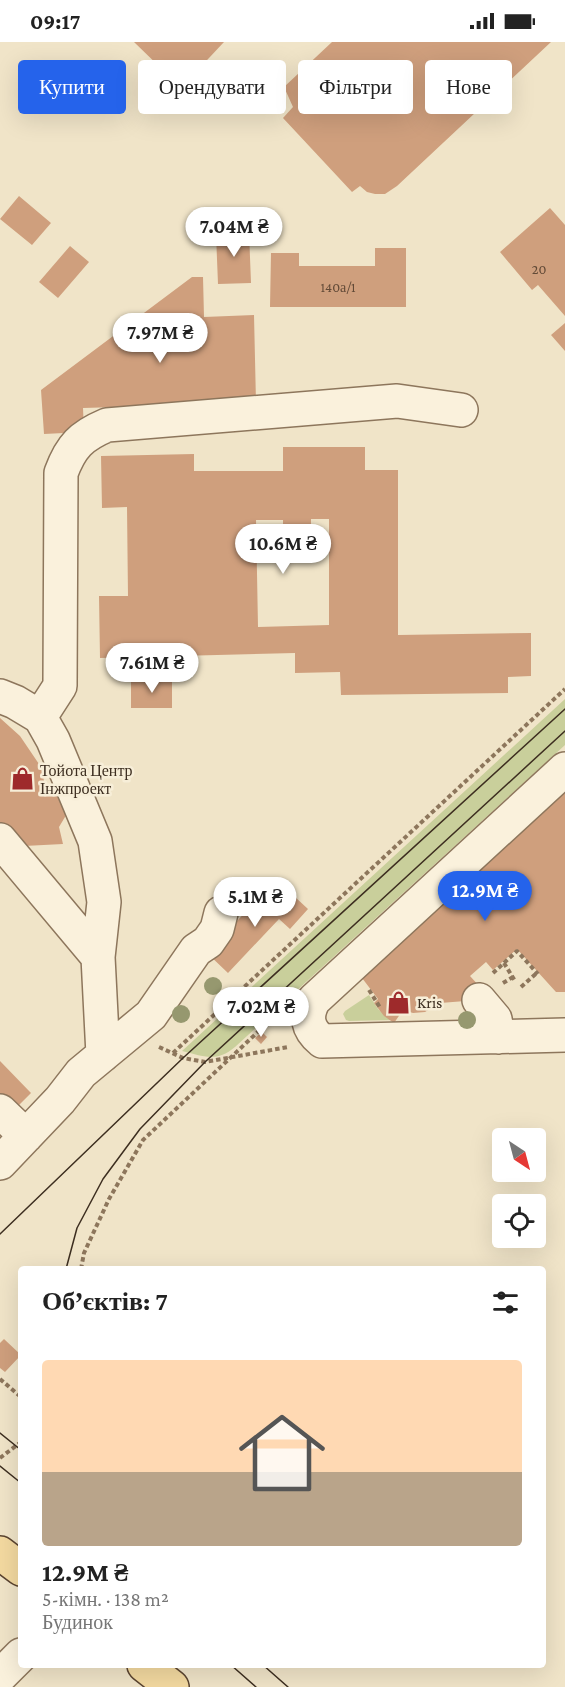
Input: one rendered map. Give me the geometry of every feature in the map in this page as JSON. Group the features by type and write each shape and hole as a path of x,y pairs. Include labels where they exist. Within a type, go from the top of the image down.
{"main road":[{"path":"0,1553 18,1567"},
{"path":"148,1668 172,1687"}],"lane":[{"path":"40,717 60,686 61,473 75,444 90,433 107,425 397,401 461,410"},
{"path":"0,696 40,717 53,740 95,842 104,902 98,957 103,1055"},
{"path":"565,770 314,1000 309,1009 308,1020 310,1028 322,1041 565,1035"},
{"path":"0,840 98,957"},
{"path":"0,1163 60,1100 81,1073 150,1015 196,950"},
{"path":"485,987 498,1037"},
{"path":"0,1111 26,1136"},
{"path":"0,1676 18,1657"}],"path":[{"path":"173,1053 565,689"},
{"path":"485,987 517,951 538,973 521,987"},
{"path":"504,963 515,981"},
{"path":"370,992 376,1001"},
{"path":"131,1033 183,1058 205,1062 322,1041"},
{"path":"82,1266 84,1253 109,1199 143,1140 229,1058"},
{"path":"0,1379 18,1394"},
{"path":"0,1458 18,1444"}],"green space":[{"path":"565,699 565,745 235,1047 215,1057 182,1051"},
{"path":"369,995 378,1009 391,1020 346,1020 343,1014 345,1011"}],"building":[{"path":"134,42 224,42 207,60 153,60"},
{"path":"332,42 551,42 512,78 512,60 425,60 425,114 474,114 397,186 385,194 367,192 360,186 352,192 283,118 293,107 286,91 286,85 298,74 298,114 413,114 413,60 313,60"},
{"path":"19,196 51,223 32,245 0,219"},
{"path":"550,208 565,225 565,316 538,285 532,290 500,252"},
{"path":"249,232 251,283 218,284 216,234"},
{"path":"70,246 89,262 58,298 39,282"},
{"path":"375,248 406,248 406,307 270,307 271,253 299,253 299,266 375,266"},
{"path":"192,277 203,277 204,317 254,315 256,403 83,408 84,432 44,434 41,390"},
{"path":"565,323 565,351 551,335"},
{"path":"283,447 365,447 365,470 398,470 398,635 531,633 531,676 508,677 508,693 341,695 340,672 295,673 295,653 100,658 99,596 128,596 127,507 102,508 101,456 194,454 194,471 283,471","holes":["311,519 329,519 329,625 258,627 256,520 283,520 283,534 311,533"]},
{"path":"172,680 172,708 131,708 131,681"},
{"name":"Тойота Центр Інжпроект","path":"0,718 20,736 41,767 46,790 63,799 68,812 59,827 63,844 24,846 0,830"},
{"path":"565,783 565,992 556,992 517,949 493,970 486,962 470,976 491,999 440,1003 425,1012 413,1013 403,1010 394,1023 384,1016 374,1003 378,999 359,974 408,936 402,930"},
{"path":"269,887 288,904 295,897 308,909 290,929 279,919 228,973 207,953"},
{"path":"262,1032 267,1037 261,1044 255,1038"},
{"path":"0,1061 31,1093 16,1108 0,1093"},
{"path":"4,1339 18,1352 18,1358 5,1372 0,1368 0,1343"}],"tram line":[{"path":"0,1234 183,1058 565,709"},
{"path":"67,1266 77,1228 103,1179 140,1129 205,1062 565,731"},
{"path":"0,1433 18,1448"},
{"path":"0,1466 18,1481"},
{"path":"234,1668 256,1687"},
{"path":"266,1668 288,1687"}],"place":[{"name":"Тойота Центр Інжпроект","path":"22,779"},
{"name":"Kris","path":"399,1002"}]}
